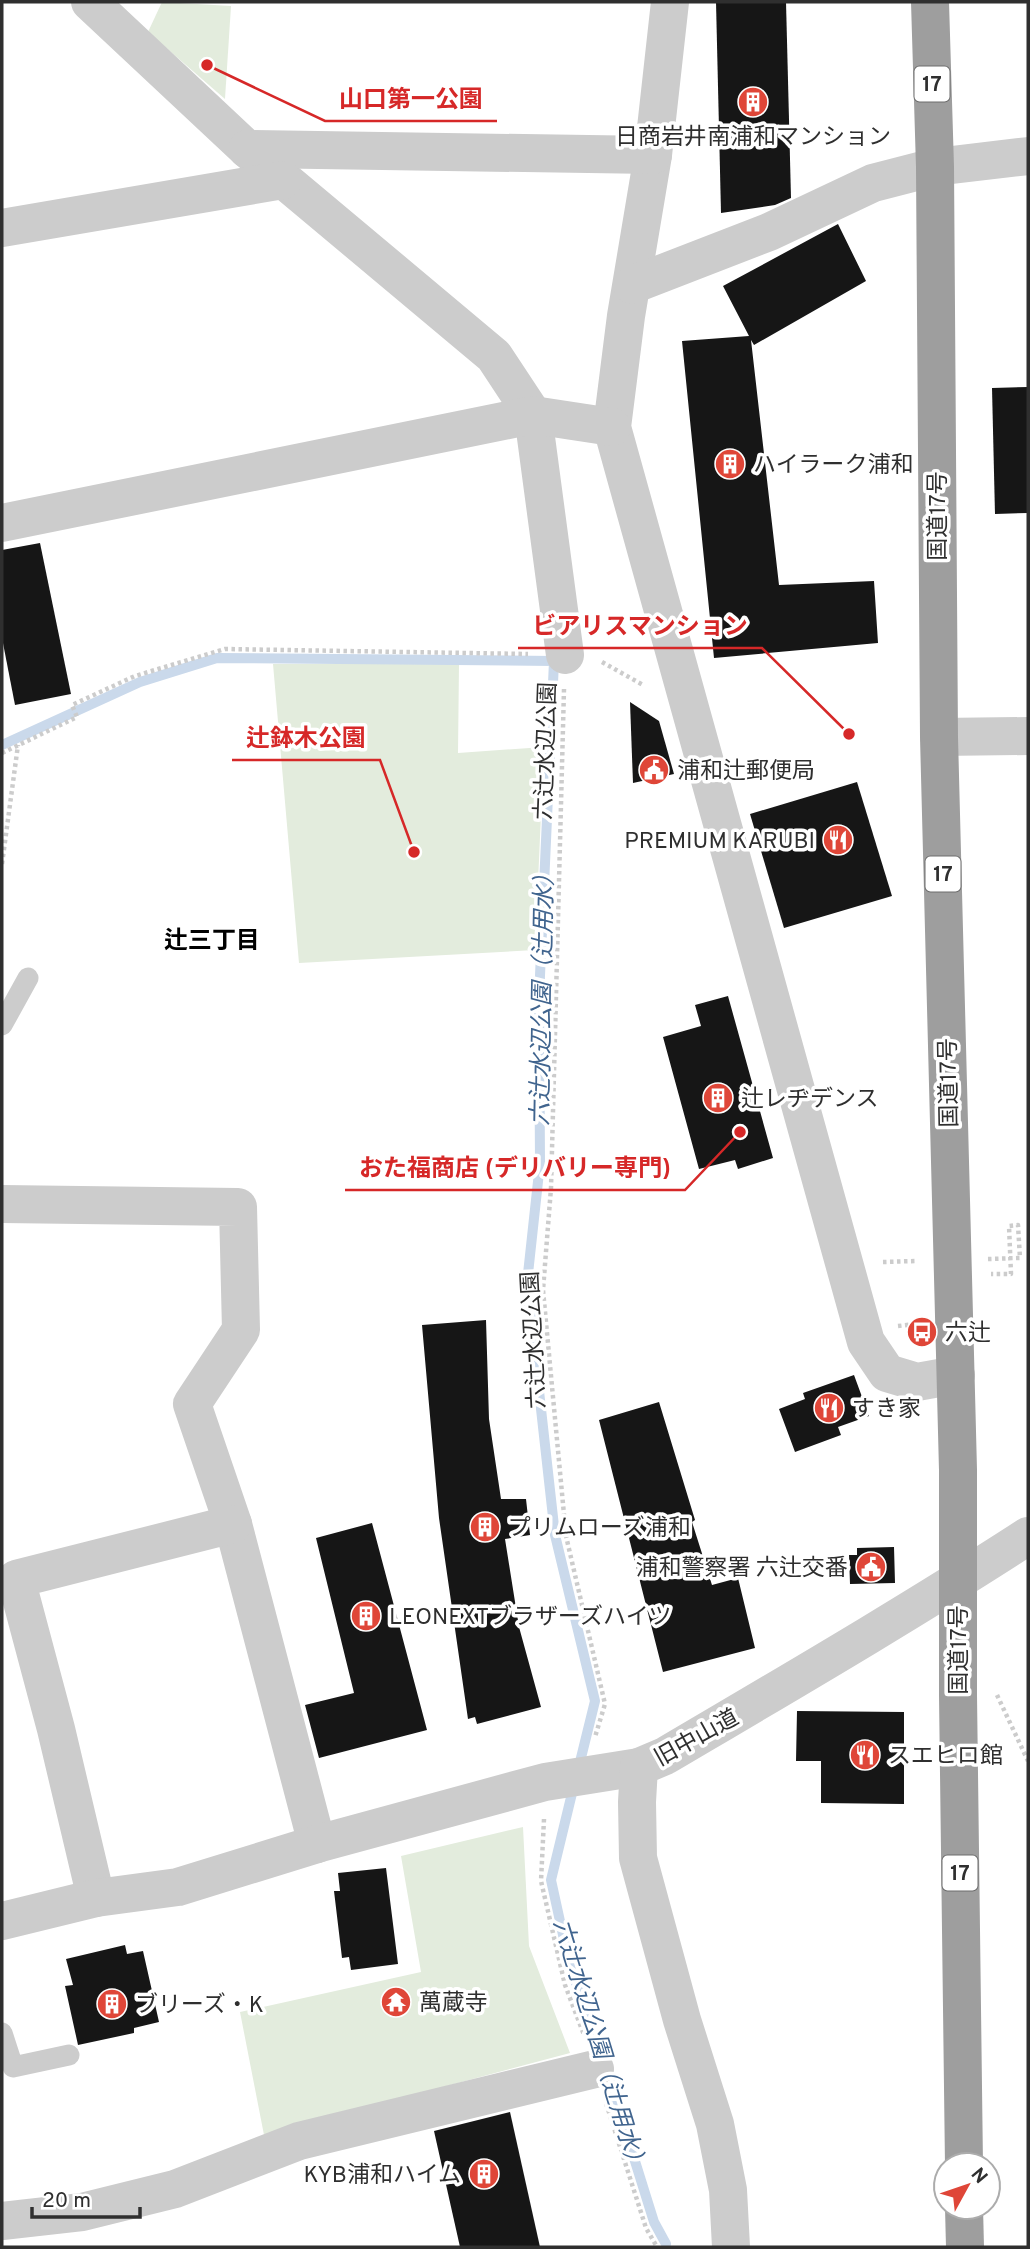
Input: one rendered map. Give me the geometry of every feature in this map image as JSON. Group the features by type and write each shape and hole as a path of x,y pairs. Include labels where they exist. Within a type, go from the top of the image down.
{"highway":[{"name":"国道17号","path":"930,2 935,167 939,737 956,1375 964,2151"},
{"path":"964,2221 965,2247"}],"street":[{"path":"90,2 247,149 494,356 533,415 565,655"},
{"path":"670,2 653,155 612,427 866,1342 887,1373 917,1382 956,1375"},
{"path":"247,149 653,155"},
{"path":"632,285 768,232 873,183 935,167 1028,156"},
{"path":"2,228 283,180"},
{"path":"2,523 533,415 612,427"},
{"path":"939,737 1028,736"},
{"path":"2,1204 238,1207 241,1330 192,1404 233,1524 317,1844"},
{"path":"96,1898 57,1729 16,1579 233,1524"},
{"name":"旧中山道","path":"731,2247 727,2190 715,2124 678,2008 638,1857 639,1768 666,1756 958,1582 1028,1536"},
{"path":"2,1921 96,1898 178,1887 317,1844 545,1783 639,1768"},
{"path":"2,2221 82,2212 175,2189 299,2141 595,2069"}],"lane":[{"path":"2,1025 28,978"},
{"path":"2,2033 13,2067 69,2055"}],"path":[{"name":"六辻水辺公園","path":"2,752 77,717 72,705 135,676 225,649 565,655 551,1188 543,1290 566,1536 605,1704 584,1775"},
{"path":"565,655 590,656 647,688"},
{"path":"2,864 18,745"},
{"path":"987,1274 1011,1274 1009,1226 1018,1225 1020,1258"},
{"path":"995,1690 1028,1761"},
{"path":"545,1783 541,1881 565,1985 646,2228 657,2247"}],"green space":[{"path":"162,2 231,6 225,99 148,32"},
{"path":"273,664 459,664 458,753 544,747 535,950 299,963"},
{"name":"萬蔵寺","path":"523,1827 529,1946 570,2053 264,2135 240,2012 421,1972 401,1856"}],"building":[{"name":"日商岩井南浦和マンション","path":"716,2 786,2 791,198 775,205 721,213"},
{"name":"ハイラーク浦和","path":"838,224 866,281 754,345 751,340 779,585 874,581 878,643 714,658 682,341 749,336 723,286"},
{"path":"1028,387 1028,513 995,514 992,388"},
{"path":"40,543 71,694 15,705 2,638 2,550"},
{"path":"630,702 659,721 674,774 633,783"},
{"path":"857,782 892,896 784,928 750,814"},
{"name":"辻レヂデンス","path":"728,996 773,1158 738,1169 735,1160 699,1169 663,1037 701,1026 695,1005"},
{"name":"プリムローズ浦和","path":"486,1320 489,1419 501,1499 526,1499 530,1535 505,1539 519,1627 541,1707 477,1724 475,1717 468,1719 439,1518 422,1325"},
{"path":"854,1375 869,1416 838,1427 841,1435 795,1452 779,1409 805,1399 803,1393"},
{"path":"659,1402 712,1585 738,1578 755,1648 663,1672 599,1420"},
{"name":"LEONEXTブラザーズハイツ","path":"372,1523 427,1730 319,1758 305,1705 354,1693 316,1538"},
{"path":"894,1547 895,1583 850,1584 849,1555 857,1555 857,1548"},
{"path":"797,1711 904,1712 904,1804 821,1803 821,1761 796,1761"},
{"path":"386,1868 398,1964 351,1970 349,1957 342,1958 334,1891 340,1891 338,1873"},
{"name":"ブリーズ・K","path":"125,1945 127,1954 143,1951 159,2022 134,2028 134,2033 78,2045 65,1986 73,1985 66,1959"},
{"name":"KYB浦和ハイム","path":"510,2112 540,2247 460,2247 434,2131"}],"waterway":[{"name":"六辻水辺公園（辻用水）","path":"2,745 140,682 217,658 554,661 539,998 540,1163 527,1283 555,1535 595,1701 578,1770"},
{"name":"六辻水辺公園（辻用水）","path":"574,1785 551,1880 570,1967 595,2033 654,2222 666,2244"}],"place":[{"name":"山口第一公園","path":"207,65"},
{"name":"日商岩井南浦和マンション","path":"753,102"},
{"name":"ハイラーク浦和","path":"730,464"},
{"name":"ビアリスマンション","path":"849,734"},
{"name":"浦和辻郵便局","path":"654,770"},
{"name":"PREMIUM KARUBI","path":"838,840"},
{"name":"辻鉢木公園","path":"414,852"},
{"name":"辻レヂデンス","path":"718,1098"},
{"name":"おた福商店 (デリバリー専門)","path":"740,1132"},
{"name":"六辻","path":"922,1332"},
{"name":"すき家","path":"829,1408"},
{"name":"プリムローズ浦和","path":"485,1527"},
{"name":"浦和警察署 六辻交番","path":"871,1567"},
{"name":"LEONEXTブラザーズハイツ","path":"366,1616"},
{"name":"スエヒロ館","path":"865,1755"},
{"name":"萬蔵寺","path":"396,2002"},
{"name":"ブリーズ・K","path":"112,2004"},
{"name":"KYB浦和ハイム","path":"484,2174"}],"district":[{"name":"辻三丁目","path":"212,940"}]}
